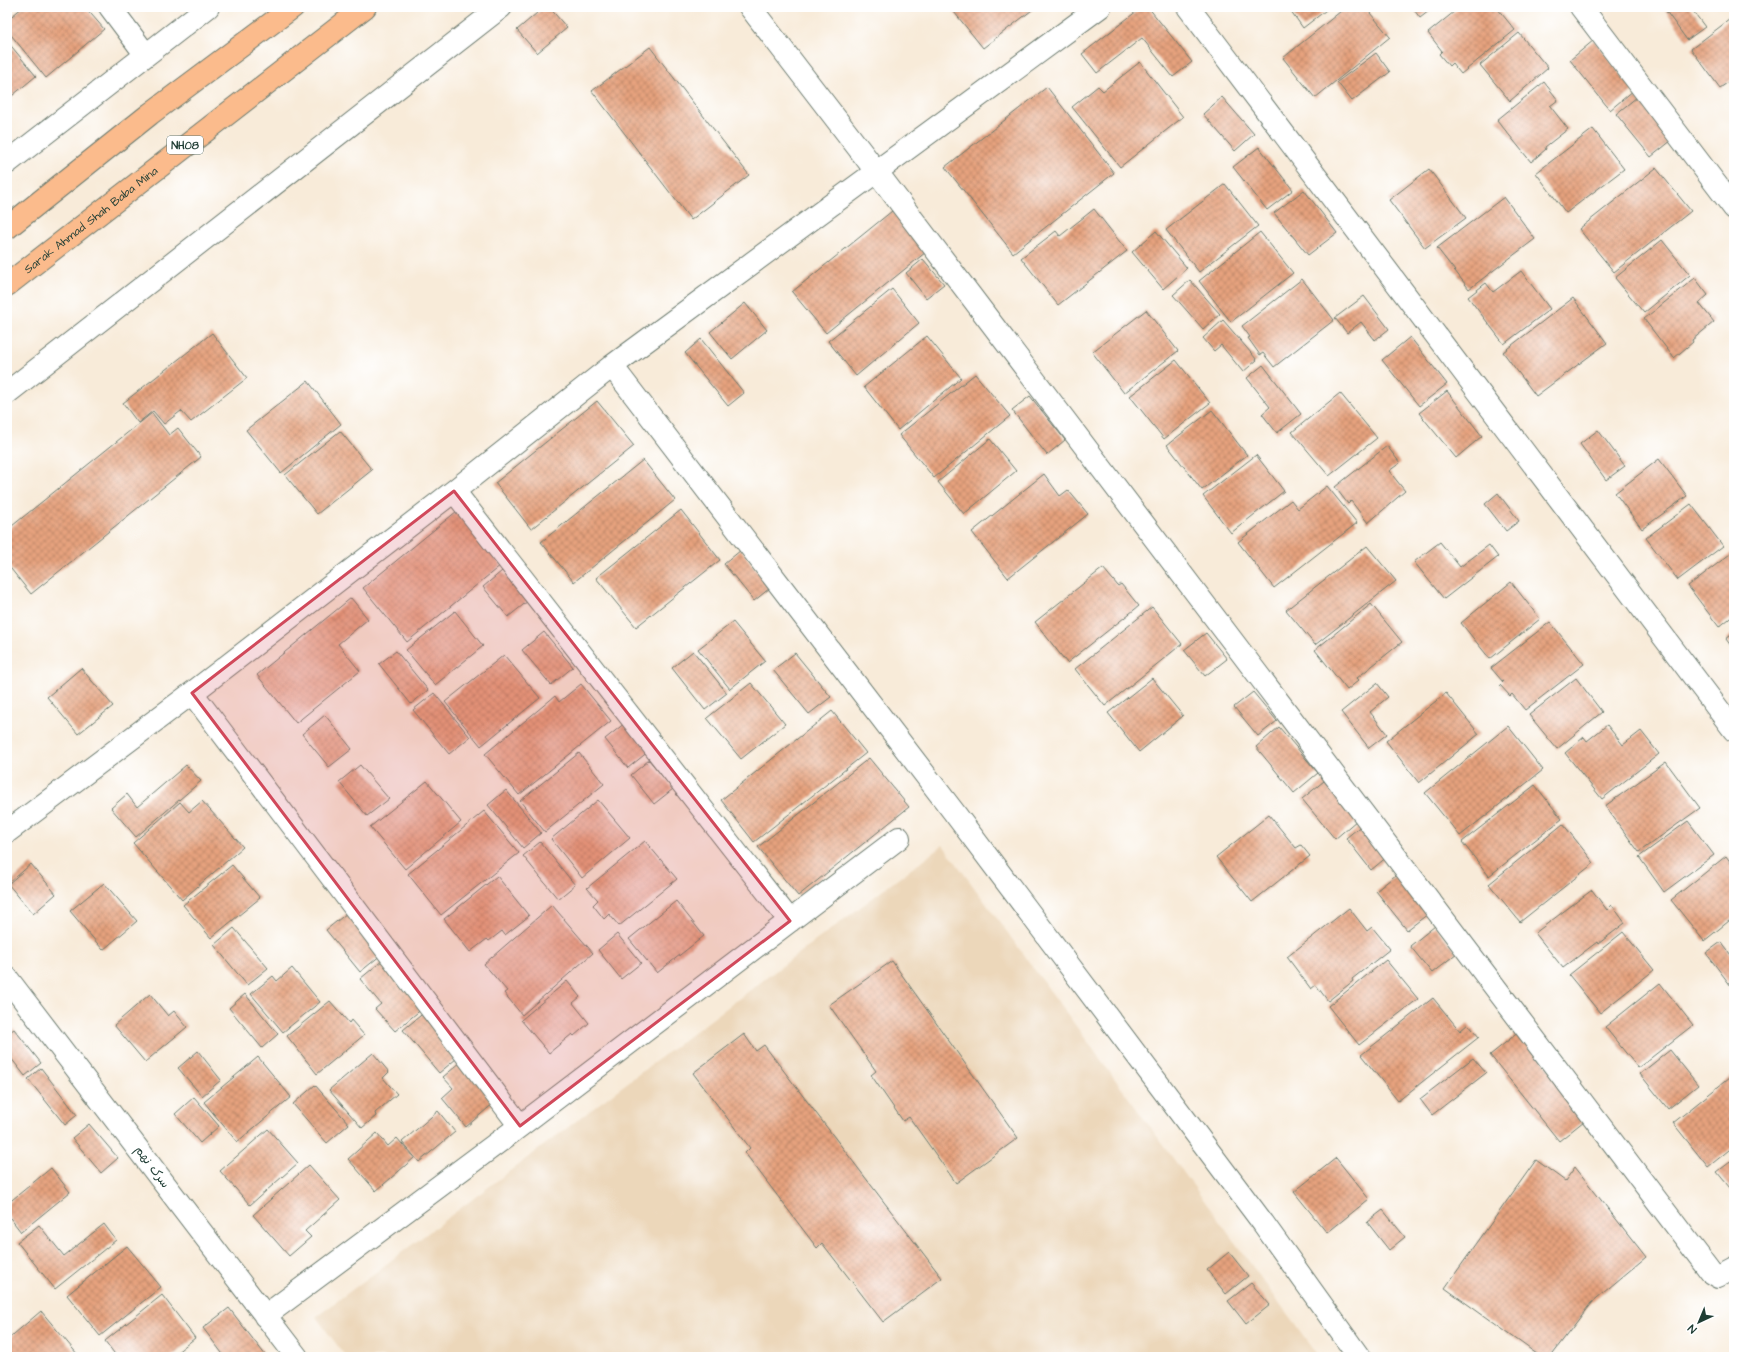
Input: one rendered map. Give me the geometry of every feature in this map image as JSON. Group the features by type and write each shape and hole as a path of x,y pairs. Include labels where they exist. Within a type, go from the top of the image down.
{"highway":[{"path":"7,228 150,114 293,7"},
{"name":"Sarak Ahmad Shah Baba Mina","path":"7,285 365,7"}],"street":[{"path":"110,7 146,55"},
{"path":"7,163 208,7"},
{"path":"7,393 501,7"},
{"path":"750,7 1711,1272 1719,1277 1734,1269"},
{"path":"7,832 192,693 454,491 612,366 1100,7"},
{"path":"1188,7 1734,730"},
{"path":"1581,7 1734,208"},
{"path":"612,366 953,811 1263,1223 1358,1357"},
{"path":"454,491 790,921"},
{"path":"192,693 520,1126"},
{"path":"265,1316 520,1126 899,838"},
{"name":"سرک نهم","path":"7,978 296,1357"}],"highlighted area":[{"path":"454,491 790,921 520,1126 192,693"}],"shaded area":[{"path":"943,845 1319,1357 346,1357 316,1317"}],"building":[{"path":"23,7 85,7 104,29 46,78 7,30 7,20"},
{"path":"544,7 549,7 567,28 537,53 517,30"},
{"path":"950,7 1036,7 983,48"},
{"path":"1142,7 1148,7 1192,62 1173,77 1142,38 1097,73 1082,54"},
{"path":"1288,7 1330,7 1303,28"},
{"path":"1346,7 1365,7 1390,37 1315,98 1283,58"},
{"path":"1412,7 1434,7 1420,18"},
{"path":"1460,7 1499,7 1497,8 1515,30 1461,74 1452,63 1449,66 1439,54 1442,51 1428,33"},
{"path":"1663,7 1690,7 1705,27 1687,40"},
{"path":"1734,16 1734,78 1720,88 1691,49"},
{"path":"1519,33 1548,68 1510,101 1480,65"},
{"path":"1594,40 1634,90 1610,110 1570,60"},
{"path":"7,41 36,76 7,100"},
{"path":"650,47 749,175 691,220 592,91"},
{"path":"1376,53 1390,72 1352,101 1337,82"},
{"path":"1140,62 1183,117 1120,167 1072,107 1098,86 1103,91"},
{"path":"1544,82 1558,100 1550,106 1568,129 1545,147 1546,149 1531,162 1497,120"},
{"path":"1047,87 1114,173 1013,253 945,167"},
{"path":"1222,97 1254,134 1235,151 1203,114"},
{"path":"1637,97 1672,140 1651,157 1616,114"},
{"path":"1593,129 1624,169 1566,213 1536,173"},
{"path":"1259,147 1293,190 1267,210 1233,167"},
{"path":"1656,168 1691,211 1614,272 1579,229"},
{"path":"1429,169 1466,218 1425,248 1389,200"},
{"path":"1225,184 1258,226 1199,272 1166,230"},
{"path":"1304,190 1337,233 1308,255 1274,213"},
{"path":"1504,197 1535,239 1469,289 1437,248"},
{"path":"1094,209 1127,251 1058,305 1021,258 1056,231 1060,236"},
{"path":"892,211 926,252 826,333 792,292"},
{"path":"1156,231 1187,268 1163,289 1132,252"},
{"path":"1260,232 1293,273 1231,322 1199,281"},
{"path":"1662,240 1690,275 1644,313 1615,278"},
{"path":"923,259 944,284 926,298 906,273"},
{"path":"1521,271 1550,309 1504,344 1468,297 1486,283 1493,292"},
{"path":"1695,278 1708,295 1699,303 1714,322 1692,340 1693,342 1674,358 1644,319"},
{"path":"1302,279 1334,320 1274,367 1263,353 1260,355 1248,338 1250,337 1242,326"},
{"path":"1190,280 1220,314 1203,329 1173,295"},
{"path":"892,289 919,323 856,376 828,341"},
{"path":"1364,296 1389,329 1375,340 1361,322 1347,333 1335,318"},
{"path":"1573,298 1607,343 1536,396 1503,352"},
{"path":"745,303 767,330 732,359 710,332"},
{"path":"1146,310 1178,351 1124,393 1092,352"},
{"path":"1223,320 1257,360 1243,372 1221,345 1214,351 1203,338"},
{"path":"212,333 247,378 191,422 181,411 164,424 153,411 138,423 123,403"},
{"path":"927,336 961,378 898,430 864,387"},
{"path":"1410,337 1447,384 1419,406 1382,360"},
{"path":"701,339 744,393 728,406 685,353"},
{"path":"1176,360 1210,403 1164,439 1130,396"},
{"path":"1263,365 1301,414 1277,433 1262,414 1270,407 1247,378"},
{"path":"975,374 1010,416 934,478 899,435"},
{"path":"308,381 341,424 281,473 246,430"},
{"path":"1447,391 1482,436 1456,458 1419,413"},
{"path":"1340,393 1377,438 1329,476 1292,432"},
{"path":"1030,396 1065,440 1047,455 1012,410"},
{"path":"597,401 634,446 531,529 495,483"},
{"path":"1212,410 1247,455 1202,490 1167,445"},
{"path":"152,413 169,435 178,428 201,457 31,594 7,564 7,530"},
{"path":"1598,430 1625,466 1606,480 1580,444"},
{"path":"340,431 372,470 317,514 285,475"},
{"path":"990,439 1016,471 964,514 938,482"},
{"path":"1387,446 1400,463 1389,471 1405,491 1368,523 1351,501 1348,504 1335,487"},
{"path":"1256,455 1284,491 1231,533 1203,496"},
{"path":"1659,459 1687,496 1642,529 1615,493"},
{"path":"643,460 675,500 574,582 541,542"},
{"path":"1044,474 1060,496 1068,490 1088,514 1008,578 972,532"},
{"path":"1327,486 1357,523 1274,588 1238,542 1291,500 1298,509"},
{"path":"1498,493 1519,521 1506,531 1485,504"},
{"path":"1691,504 1723,546 1678,580 1646,538"},
{"path":"681,510 720,560 636,627 596,578"},
{"path":"457,511 501,565 407,642 363,588"},
{"path":"1440,542 1460,567 1489,545 1498,557 1444,599 1414,562"},
{"path":"1367,546 1396,581 1315,645 1286,610"},
{"path":"741,550 770,588 754,601 724,564"},
{"path":"1734,551 1734,615 1719,627 1688,586"},
{"path":"1103,568 1118,586 1121,584 1139,606 1067,663 1035,622"},
{"path":"502,571 528,601 508,617 483,587"},
{"path":"1511,582 1540,619 1490,659 1461,623"},
{"path":"351,598 368,619 338,644 360,671 296,723 257,675"},
{"path":"1371,604 1402,642 1357,678 1359,680 1347,690 1315,650"},
{"path":"1152,607 1182,644 1105,706 1075,669"},
{"path":"455,611 483,646 435,685 406,650"},
{"path":"733,622 765,661 730,689 698,649"},
{"path":"1550,622 1584,664 1525,710 1512,694 1510,696 1500,685 1503,682 1491,668"},
{"path":"544,632 573,667 551,685 522,650"},
{"path":"1206,633 1227,659 1205,676 1184,650"},
{"path":"1734,633 1734,650 1726,639"},
{"path":"396,651 428,690 411,704 379,664"},
{"path":"693,651 727,693 705,710 672,668"},
{"path":"795,653 831,697 809,714 773,670"},
{"path":"504,655 540,698 481,746 445,702"},
{"path":"81,668 113,706 78,734 47,697"},
{"path":"1152,678 1183,716 1139,752 1108,713"},
{"path":"1576,678 1602,712 1557,749 1529,715"},
{"path":"751,683 785,724 741,759 707,718"},
{"path":"1377,683 1388,697 1370,712 1387,734 1369,748 1341,712"},
{"path":"581,684 611,721 519,795 485,754 555,696 559,702"},
{"path":"1253,692 1277,721 1258,736 1234,707"},
{"path":"434,693 470,737 449,754 413,710"},
{"path":"1446,693 1479,734 1419,783 1386,741"},
{"path":"832,711 866,753 754,842 721,800"},
{"path":"325,715 352,749 329,767 302,734"},
{"path":"625,723 649,751 628,768 605,739"},
{"path":"1607,725 1623,745 1641,731 1659,754 1602,799 1565,753 1584,737 1587,741"},
{"path":"1508,726 1543,770 1460,836 1425,793"},
{"path":"1279,727 1318,773 1294,793 1256,747"},
{"path":"579,753 604,784 545,832 520,801"},
{"path":"869,758 909,807 798,896 758,847"},
{"path":"649,760 673,789 654,804 631,775"},
{"path":"1666,762 1700,808 1639,852 1605,806"},
{"path":"186,765 201,781 136,837 111,808 127,794 137,807"},
{"path":"360,765 389,799 367,816 339,782"},
{"path":"427,781 461,822 405,869 370,827"},
{"path":"1324,781 1357,820 1335,839 1302,799"},
{"path":"1535,785 1562,819 1489,876 1462,842"},
{"path":"506,790 541,833 523,848 488,805"},
{"path":"598,800 630,838 582,878 551,839"},
{"path":"202,801 243,847 182,900 133,843 180,802 189,812"},
{"path":"484,811 519,853 441,915 408,874"},
{"path":"1269,815 1296,848 1301,845 1310,856 1252,902 1216,857"},
{"path":"1368,820 1393,852 1371,870 1346,838"},
{"path":"1688,821 1714,855 1664,892 1639,857"},
{"path":"1563,824 1594,863 1520,922 1489,884"},
{"path":"645,841 677,879 619,926 609,914 604,919 593,905 598,900 587,888"},
{"path":"540,842 575,885 558,899 523,856"},
{"path":"1726,856 1734,867 1734,917 1704,941 1671,900"},
{"path":"31,864 56,894 33,914 8,884"},
{"path":"232,865 260,898 211,938 183,905"},
{"path":"1397,874 1428,914 1407,930 1376,891"},
{"path":"497,876 529,916 505,935 502,931 489,941 487,939 470,952 444,919"},
{"path":"104,883 137,921 103,950 70,911"},
{"path":"1592,890 1607,910 1612,905 1625,923 1563,968 1535,933"},
{"path":"676,901 704,936 657,973 629,939"},
{"path":"552,905 593,953 522,1015 504,993 507,991 484,964"},
{"path":"1349,908 1367,931 1372,927 1390,949 1352,979 1353,981 1328,1001 1316,985 1311,989 1287,957"},
{"path":"347,913 381,955 360,972 326,930"},
{"path":"1435,926 1457,953 1432,973 1410,946"},
{"path":"234,928 268,968 247,985 214,945"},
{"path":"1623,932 1654,970 1600,1013 1569,975"},
{"path":"617,934 641,963 621,979 598,950"},
{"path":"1721,942 1734,959 1734,990 1706,953"},
{"path":"383,960 423,1008 395,1031 375,1009 381,1004 360,979"},
{"path":"1386,960 1418,999 1359,1045 1328,1006"},
{"path":"892,961 1018,1138 956,1183 909,1117 903,1121 871,1075 876,1071 829,1005"},
{"path":"292,968 320,1002 283,1032 251,994 273,976 277,981"},
{"path":"567,981 580,997 573,1003 589,1023 574,1036 572,1034 549,1053 521,1020"},
{"path":"1660,983 1693,1025 1638,1068 1605,1027"},
{"path":"150,994 168,1016 174,1011 187,1027 145,1062 114,1025"},
{"path":"245,994 278,1034 262,1048 229,1008"},
{"path":"1433,998 1460,1031 1468,1024 1479,1037 1398,1101 1361,1055"},
{"path":"330,1001 349,1023 351,1020 364,1035 317,1074 287,1036"},
{"path":"426,1011 462,1054 439,1073 403,1030"},
{"path":"14,1029 41,1063 25,1076 7,1053 7,1034"},
{"path":"1520,1031 1589,1117 1559,1141 1490,1055"},
{"path":"744,1034 756,1051 764,1045 942,1278 883,1322 822,1243 817,1248 745,1153 750,1148 693,1073"},
{"path":"1670,1050 1698,1085 1668,1109 1640,1074"},
{"path":"198,1051 221,1080 202,1096 178,1068"},
{"path":"373,1053 389,1072 383,1078 397,1094 375,1113 376,1116 362,1128 329,1090"},
{"path":"258,1057 291,1097 237,1142 204,1102"},
{"path":"1473,1058 1486,1073 1432,1115 1420,1099"},
{"path":"461,1062 495,1102 466,1127 442,1098 453,1088 443,1077"},
{"path":"41,1068 77,1115 65,1125 28,1079"},
{"path":"1734,1074 1734,1146 1708,1167 1673,1123"},
{"path":"315,1085 349,1124 327,1143 293,1104"},
{"path":"194,1097 219,1126 200,1143 175,1114"},
{"path":"438,1111 455,1132 419,1162 402,1142"},
{"path":"89,1124 118,1158 101,1173 72,1138"},
{"path":"268,1129 298,1163 250,1205 220,1171"},
{"path":"377,1133 388,1146 397,1138 414,1158 376,1191 348,1159"},
{"path":"1336,1158 1369,1199 1327,1233 1294,1192"},
{"path":"1734,1159 1734,1193 1717,1172"},
{"path":"1536,1160 1565,1181 1575,1167 1646,1257 1591,1303 1550,1357 1541,1357 1445,1288"},
{"path":"309,1165 340,1200 305,1231 311,1237 289,1256 253,1215"},
{"path":"51,1168 70,1192 21,1232 7,1214 7,1204"},
{"path":"1383,1210 1405,1237 1389,1250 1367,1222"},
{"path":"104,1224 116,1240 55,1289 17,1242 39,1225 64,1256"},
{"path":"127,1246 161,1287 100,1336 67,1295"},
{"path":"1229,1252 1248,1276 1226,1294 1207,1270"},
{"path":"1251,1283 1270,1305 1246,1324 1228,1301"},
{"path":"162,1295 195,1338 171,1357 117,1357 105,1341"},
{"path":"229,1308 266,1356 225,1357 203,1328"},
{"path":"41,1311 78,1355 76,1357 7,1357 7,1340"}]}
